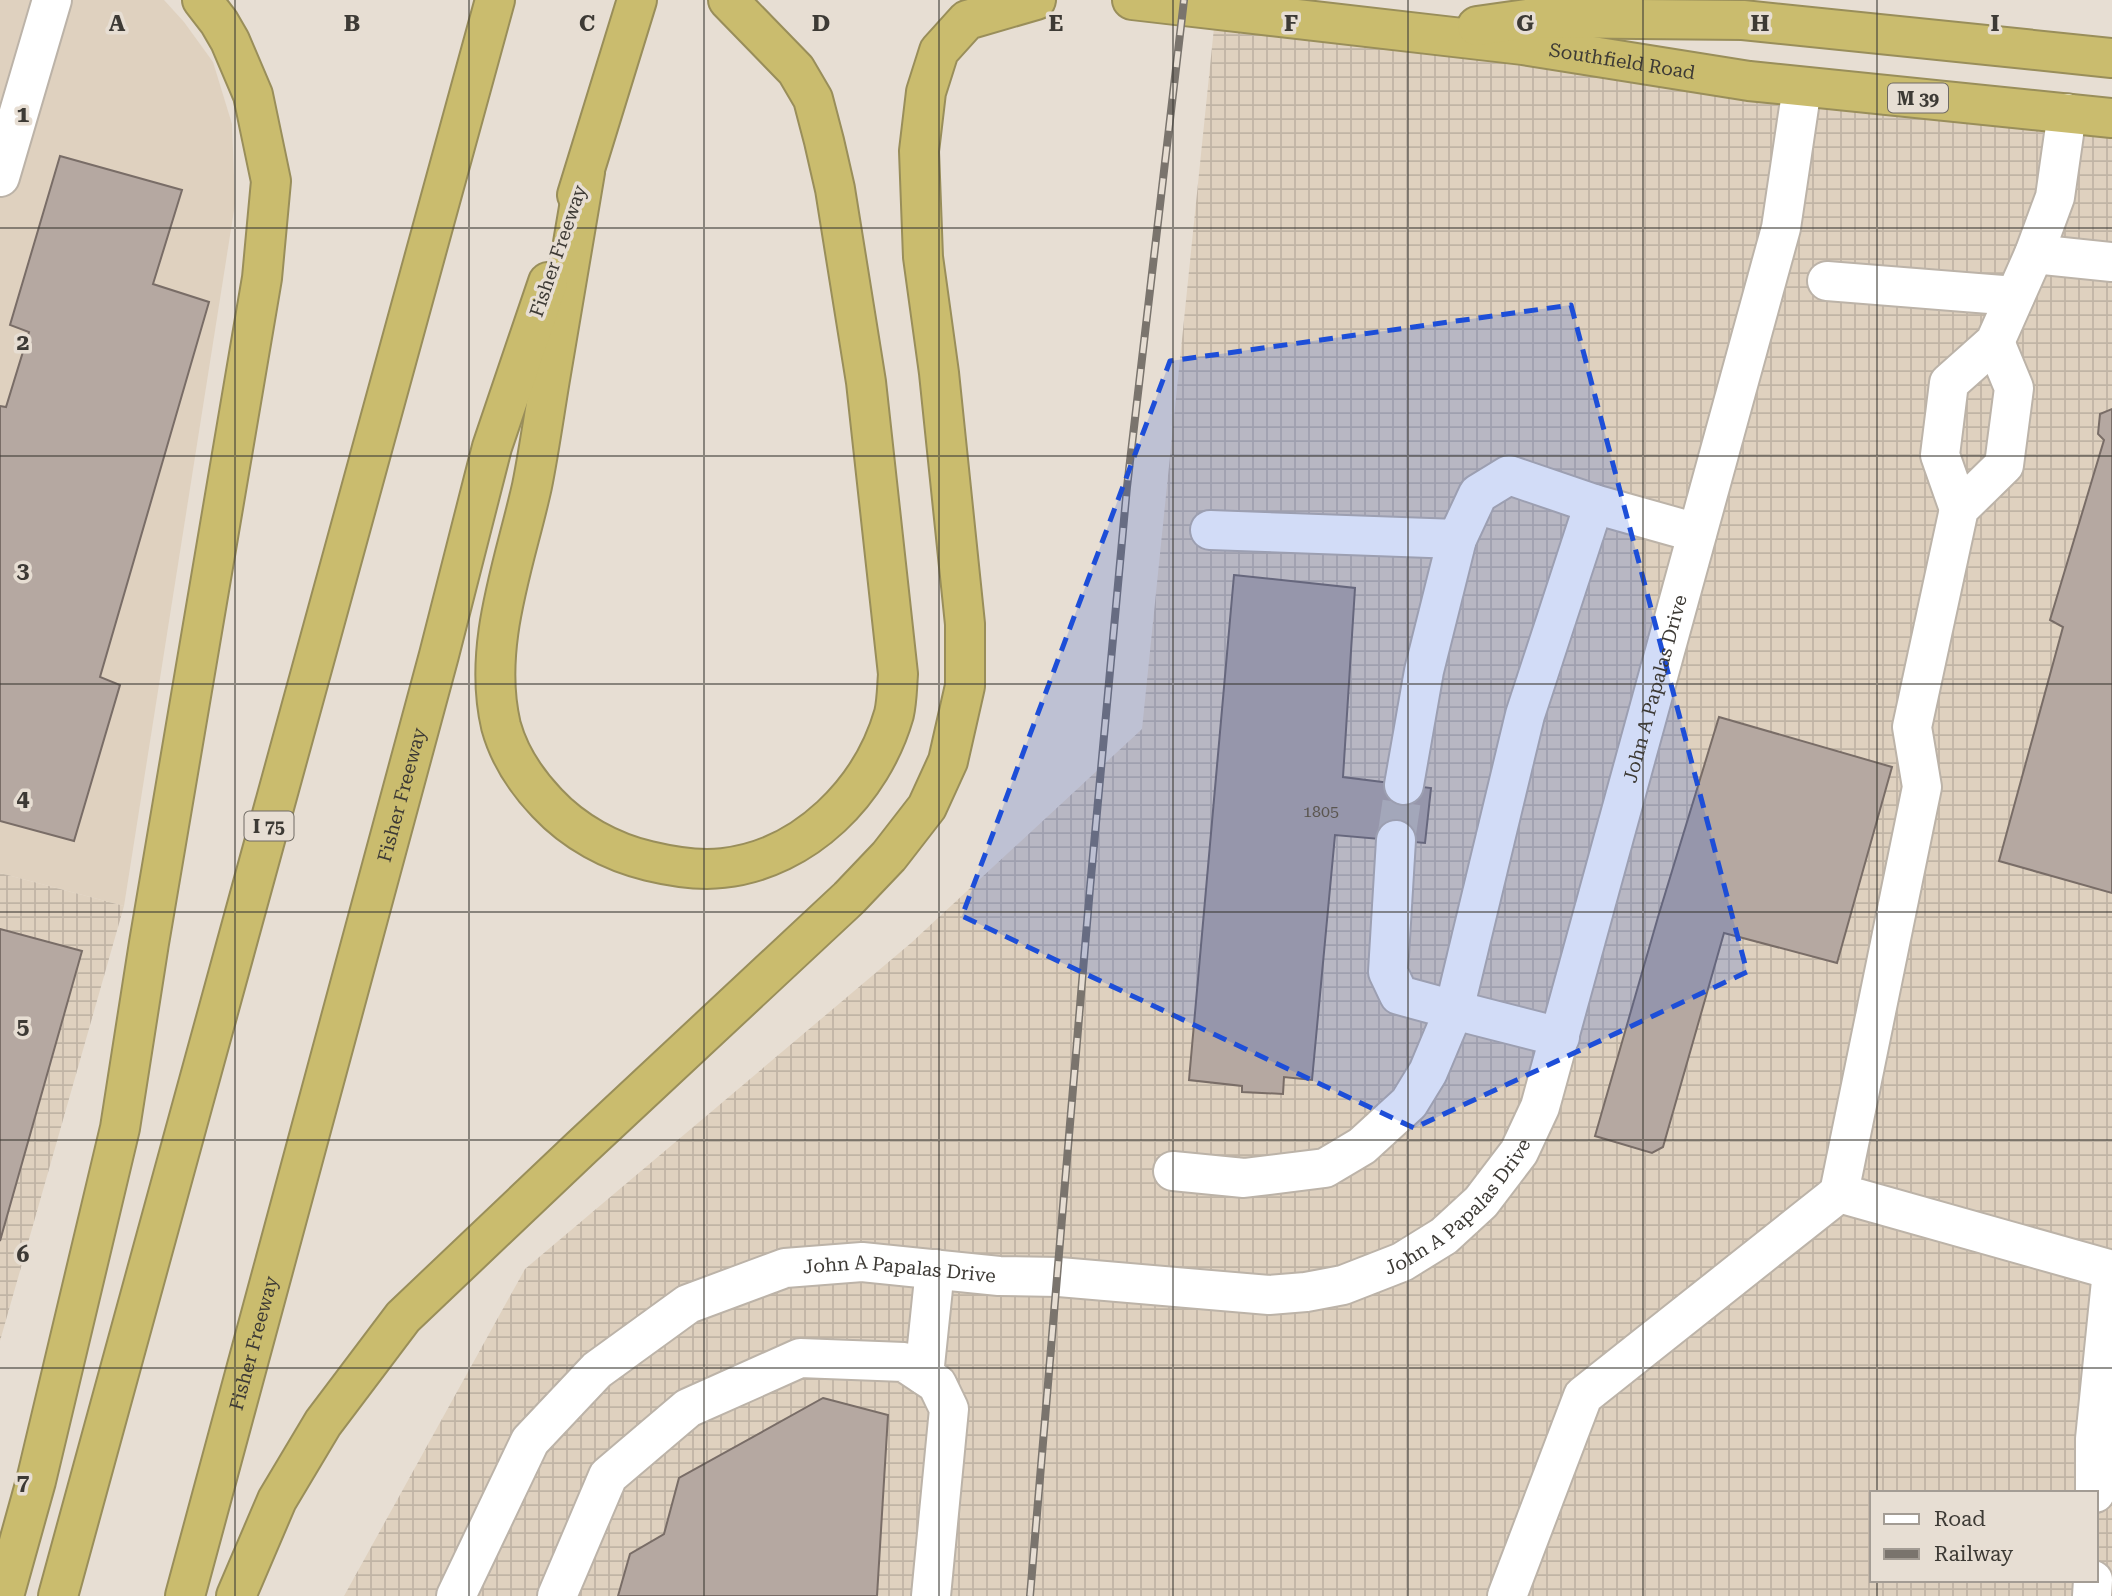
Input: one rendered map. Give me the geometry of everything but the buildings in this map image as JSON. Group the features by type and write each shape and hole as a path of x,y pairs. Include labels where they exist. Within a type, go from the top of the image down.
{"highway":[{"path":"4,1596 36,1482 120,1128 262,278 271,181 253,95 244,68 230,41 202,0"},
{"name":"I 75","path":"58,1596 495,0"},
{"name":"Fisher Freeway","path":"185,1596 439,655 492,447 585,172 637,0"},
{"path":"585,172 532,485 500,620 497,703 502,729 511,753 533,787 560,817 590,839 633,858 680,868 723,868 765,858 806,838 836,812 866,777 883,743 895,711 898,674 866,382 835,189 824,141 813,99 796,69 728,0"},
{"path":"236,1596 277,1500 323,1423 403,1317 849,898 889,856 927,807 948,761 957,727 965,685 965,624 939,373 923,257 919,151 926,92 939,51 967,20 1036,0"},
{"name":"Southfield Road","path":"1132,0 1523,45 1749,81 2112,118"},
{"path":"1423,33 1534,18 1743,20 2112,58"}],"street":[{"path":"0,177 52,0"},
{"name":"John A Papalas Drive","path":"456,1596 530,1441 597,1370 688,1304 785,1268 862,1262 1269,1295 1306,1292 1343,1285 1402,1262 1444,1236 1481,1202 1519,1152 1540,1107 1781,228 1802,87"},
{"path":"1514,1595 1583,1396 1839,1193 1922,788 1912,727 1959,509 1940,455 1949,383 1995,342 2034,254 2055,197 2067,113"},
{"path":"2034,254 2112,262"},
{"path":"1827,281 2015,296"},
{"path":"1959,509 2004,464 2014,388 1995,342"},
{"path":"1404,785 1424,671 1457,540 1478,494 1509,475 1594,504 1697,533"},
{"path":"1173,1171 1244,1178 1325,1168 1362,1146 1409,1103 1428,1072 1454,1010 1525,715 1594,504"},
{"path":"1210,530 1457,540"},
{"path":"1395,840 1388,972 1399,995 1560,1037"},
{"path":"1839,1193 2112,1271 2095,1439 2095,1491"},
{"path":"924,1375 934,1269"},
{"path":"557,1596 608,1476 688,1408 800,1358 904,1362 937,1384 949,1409 931,1596"}],"highlighted area":[{"path":"1571,305 1747,972 1414,1128 962,916 1170,361"}],"shaded area":[{"path":"0,0 164,0 213,62 232,124 235,204 124,906 0,873"},
{"path":"1216,8 2112,118 2112,1596 344,1596 525,1269 911,943 1142,729"},
{"path":"0,873 124,906 0,1341"}],"tunnel":[{"path":"1396,840 1404,785"}],"railway":[{"path":"1030,1596 1127,487 1184,0"}]}
